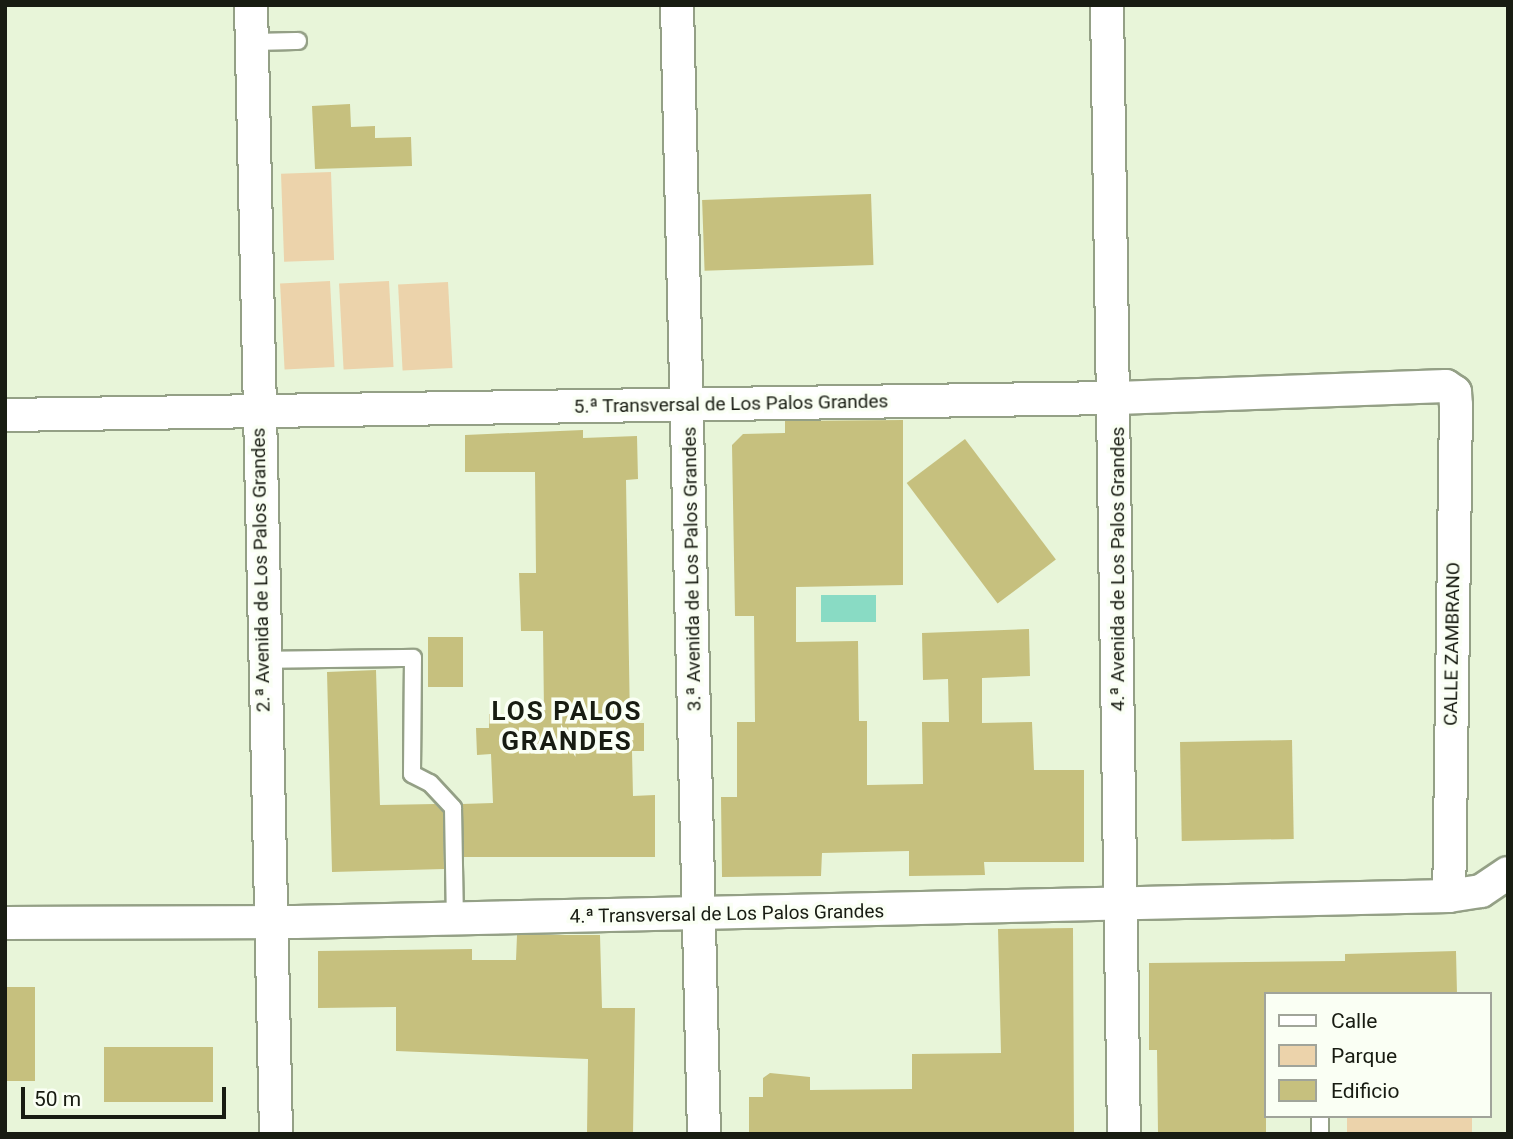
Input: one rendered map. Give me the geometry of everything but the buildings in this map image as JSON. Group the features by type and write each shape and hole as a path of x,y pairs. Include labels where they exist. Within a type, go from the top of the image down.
{"street":[{"name":"2.ª Avenida de Los Palos Grandes","path":"251,5 262,660 276,1134"},
{"name":"3.ª Avenida de Los Palos Grandes","path":"677,5 704,1134"},
{"name":"4.ª Avenida de Los Palos Grandes","path":"1107,5 1117,398 1124,1134"},
{"name":"5.ª Transversal de Los Palos Grandes","path":"5,415 1117,398 1446,386 1455,392"},
{"name":"CALLE ZAMBRANO","path":"1449,897 1455,392"},
{"name":"4.ª Transversal de Los Palos Grandes","path":"5,923 268,923 1449,897 1481,891 1508,873"}],"lane":[{"path":"252,42 298,41"},
{"path":"262,660 413,658 412,774 430,783 453,808 455,919"}],"green space":[{"path":"331,172 334,260 284,262 281,174"},
{"path":"330,281 335,367 285,369 280,284"},
{"path":"389,281 394,367 344,369 339,284"},
{"path":"448,282 453,368 403,370 398,285"},
{"path":"1347,1118 1472,1118 1472,1134 1347,1134"}],"water":[{"path":"821,595 876,595 876,622 821,622"}],"district":[{"name":"LOS PALOS GRANDES","path":"567,727"}]}
